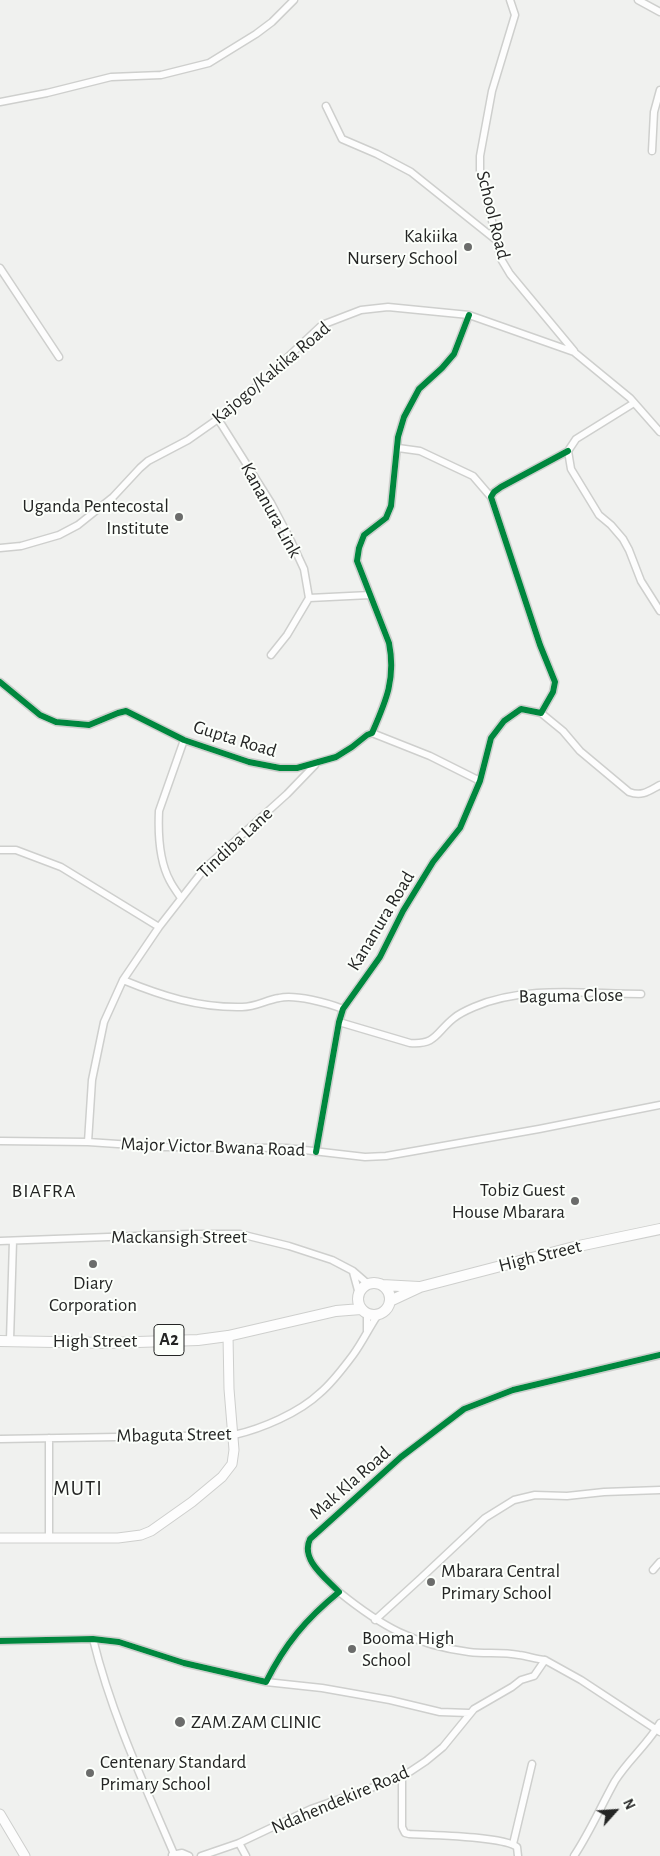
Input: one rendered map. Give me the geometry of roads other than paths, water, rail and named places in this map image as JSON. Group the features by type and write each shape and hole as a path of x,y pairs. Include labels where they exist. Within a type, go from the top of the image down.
{"main road":[{"name":"High Street","path":"390,1301 420,1287 574,1247 660,1229"},
{"path":"359,1295 359,1303 368,1313 386,1311 390,1301 387,1290 382,1285 368,1284"},
{"name":"A2","path":"359,1295 368,1284"},
{"name":"High Street","path":"382,1285 420,1287"},
{"name":"High Street","path":"336,1311 359,1295"},
{"name":"High Street","path":"5,1340 108,1343 198,1340 228,1336 336,1311 368,1313"},
{"path":"0,1538 118,1538 142,1535 152,1531 192,1502 230,1469 233,1457 234,1435 229,1389 228,1336"},
{"path":"0,1814 25,1856"}],"street":[{"path":"0,102 47,93 110,77 161,75 208,63 256,34 272,22 294,0"},
{"name":"School Road","path":"510,0 515,15 492,91 480,156 480,170 501,258 510,274 574,352"},
{"path":"638,0 660,12"},
{"path":"652,151 654,112 660,90"},
{"path":"326,106 342,139 377,154 411,172 496,240"},
{"path":"0,268 59,357"},
{"name":"Kajogo/Kakika Road","path":"0,548 22,546 59,535 78,525 113,497 148,461 188,440 218,418 258,385 322,325 361,310 388,307 469,316 574,352 634,403 660,432"},
{"path":"469,316 454,354 419,389 404,416 398,436 391,506 386,518 364,535 357,561 389,642 391,654 391,682 385,704 372,733 430,756 480,780"},
{"path":"491,497 501,487 568,451 576,439 634,403"},
{"name":"Kananura Link","path":"218,418 271,504 291,541 304,569 309,598"},
{"path":"398,448 420,451 473,476 491,497 554,682 553,692 541,712 563,731 580,751 629,792 636,795 643,794 660,784"},
{"path":"568,451 574,475 599,515 611,524 629,550 641,581 660,611"},
{"path":"271,656 287,636 309,598 370,595"},
{"name":"Gupta Road","path":"0,682 40,715 56,722 89,725 118,713 126,712 184,740 249,762 280,768 297,768 336,757 352,747 367,734 372,733"},
{"name":"Kananura Road","path":"316,1152 339,1022 343,1009 380,957 403,911 434,862 460,828 480,780 491,738 504,721 521,709 541,712"},
{"path":"181,898 164,868 158,822 159,811 184,740"},
{"name":"Tindiba Lane","path":"88,1142 92,1080 104,1022 123,980 159,927 205,868 287,794 316,764"},
{"path":"0,850 16,850 61,867 159,927"},
{"path":"123,980 165,997 214,1006 254,1006 280,997 289,997 343,1009"},
{"name":"Baguma Close","path":"339,1022 410,1043 422,1044 433,1039 452,1018 463,1011 512,996 542,993 641,994"},
{"name":"Major Victor Bwana Road","path":"0,1141 88,1142 162,1147 287,1148 365,1157 386,1156 530,1131 660,1105"},
{"name":"Mackansigh Street","path":"0,1241 240,1234 290,1246 332,1260 353,1271 368,1284"},
{"path":"5,1340 13,1241"},
{"path":"353,1271 359,1295"},
{"path":"367,1332 368,1313"},
{"name":"Mbaguta Street","path":"0,1439 234,1435 268,1424 308,1403 321,1393 338,1375 354,1354 367,1332 368,1313"},
{"name":"Mak Kla Road","path":"339,1592 313,1565 307,1545 310,1539 401,1457 464,1409 513,1390 660,1355"},
{"path":"49,1438 49,1537"},
{"path":"375,1620 485,1518 514,1500 535,1495 567,1496 604,1492 660,1490"},
{"path":"653,1570 660,1562"},
{"path":"266,1682 277,1660 294,1635 315,1612 339,1592 375,1620 396,1632 433,1645 469,1652 518,1654 545,1660 581,1680 659,1728 627,1764 615,1782 592,1827 574,1856"},
{"path":"93,1639 101,1671 173,1855 182,1853 189,1856"},
{"path":"0,1641 93,1639 119,1642 184,1663 266,1682 322,1688 390,1700 440,1712 470,1713"},
{"name":"Ndahendekire Road","path":"201,1856 239,1843 311,1809 402,1777 443,1747 470,1713 521,1680 534,1676 545,1660"},
{"path":"513,1844 532,1764"},
{"path":"402,1777 402,1826 405,1833 478,1838 513,1844 518,1850 518,1856"},
{"path":"239,1843 246,1856"}],"place":[{"name":"Kakiika Nursery School","path":"468,247"},
{"name":"Uganda Pentecostal Institute","path":"179,517"},
{"name":"Tobiz Guest House Mbarara","path":"575,1201"},
{"name":"Diary Corporation","path":"93,1264"},
{"name":"Mbarara Central Primary School","path":"431,1582"},
{"name":"Booma High School","path":"352,1649"},
{"name":"ZAM.ZAM CLINIC","path":"180,1722"},
{"name":"Centenary Standard Primary School","path":"90,1773"}],"district":[{"name":"BIAFRA","path":"44,1191"},
{"name":"MUTI","path":"78,1489"}]}
